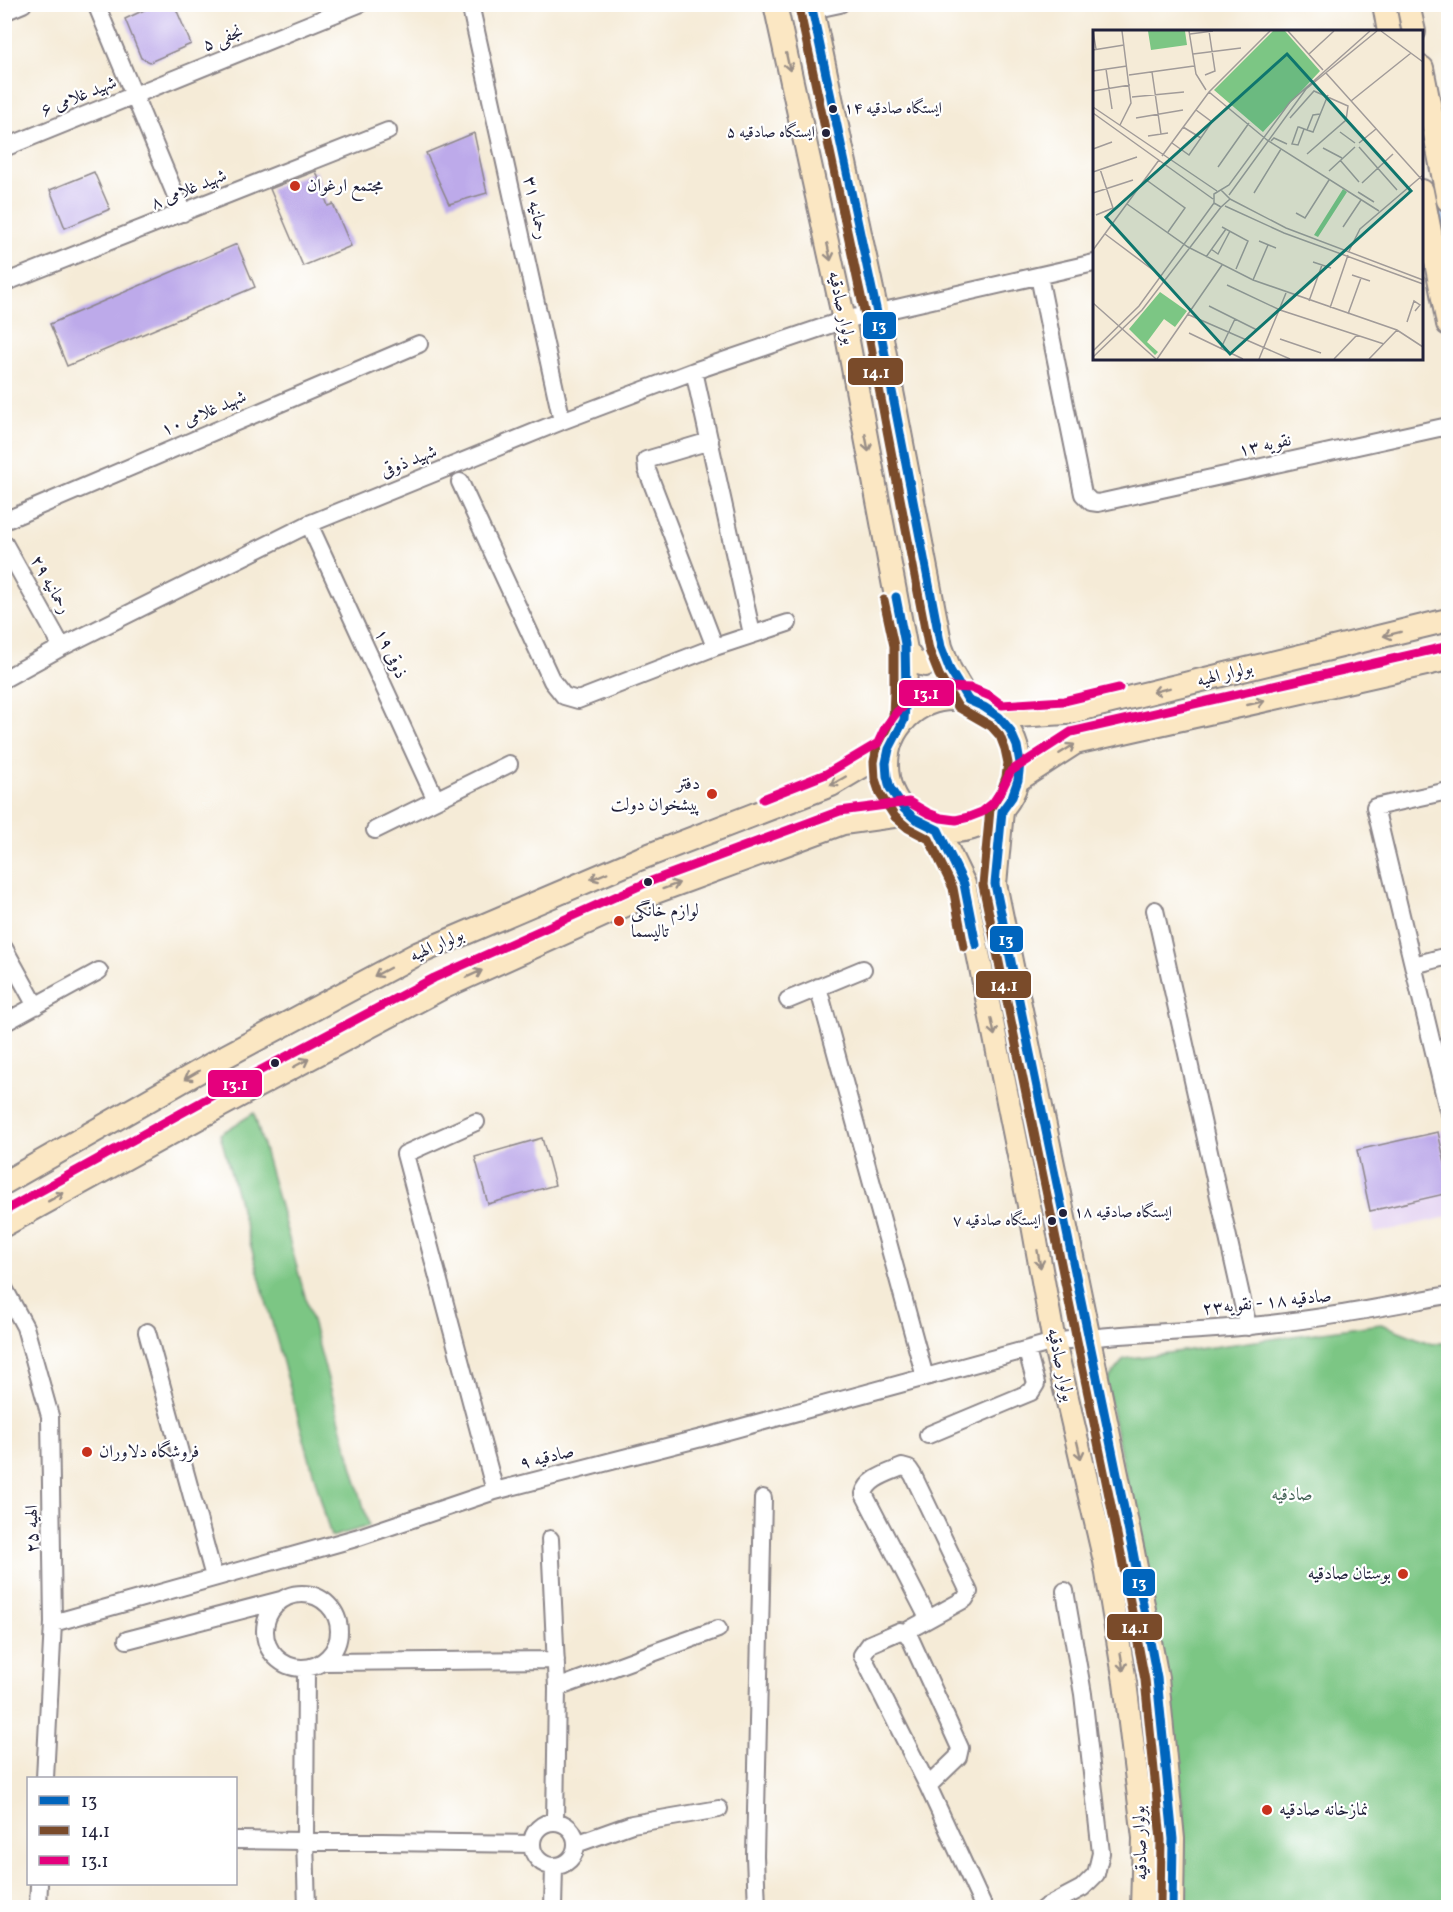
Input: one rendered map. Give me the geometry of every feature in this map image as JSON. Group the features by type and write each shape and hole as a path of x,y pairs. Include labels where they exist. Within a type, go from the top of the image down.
{"main road":[{"name":"بولوار صادقیه","path":"775,4 844,320 906,650 905,720"},
{"path":"1384,4 1389,30"},
{"path":"1408,4 1414,30"},
{"name":"بولوار صادقیه","path":"811,7 877,313 941,647 950,670 968,700"},
{"path":"1423,73 1449,200"},
{"path":"1423,196 1449,324"},
{"name":"بولوار الهیه","path":"999,717 1066,713 1449,620"},
{"path":"906,650 914,662 925,665 935,660 941,647"},
{"name":"بولوار الهیه","path":"1018,780 1075,744 1449,659"},
{"path":"951,699 968,700 999,717 1010,730 1017,746 1020,763 1018,780 1012,796 1002,811 988,822 973,829 956,832 938,830 922,824 908,814 897,801 890,785 887,768 888,751 895,734 905,720 918,709 934,702 951,699"},
{"name":"بولوار الهیه","path":"4,1183 226,1056 419,952 639,859 831,785 888,751"},
{"name":"بولوار صادقیه","path":"1002,811 995,884 1089,1337 1156,1678 1173,1839 1173,1908"},
{"path":"4,1225 234,1098 440,989 650,894 682,882 843,823 908,814"},
{"name":"بولوار صادقیه","path":"938,830 964,884 1033,1225 1054,1342 1106,1561 1125,1682 1144,1838 1142,1908"}],"street":[{"path":"4,12 22,4"},
{"path":"96,4 183,213"},
{"name":"نجفی ۵","path":"135,95 359,4"},
{"name":"رحمانیه ۳۱","path":"470,4 562,421"},
{"path":"811,7 840,4"},
{"name":"شهید غلامی ۶","path":"4,148 135,95"},
{"name":"شهید غلامی ۸","path":"4,284 388,131"},
{"name":"شهید ذوقی","path":"4,679 62,646 309,524 562,421 844,320 1093,263"},
{"name":"نقویه ۱۳","path":"1040,276 1083,494 1091,502 1098,503 1449,426"},
{"name":"شهید غلامی ۱۰","path":"4,521 419,344"},
{"path":"694,372 752,634"},
{"path":"710,441 646,460 647,470 715,647"},
{"path":"460,482 552,681 564,696 578,700 715,647 788,622"},
{"name":"ذوقی ۱۹","path":"309,524 436,800"},
{"name":"رحمانیه ۲۹","path":"4,543 62,646"},
{"path":"375,830 509,764"},
{"path":"1449,791 1375,807 1449,1110"},
{"path":"1155,909 1248,1327"},
{"path":"4,948 36,1006"},
{"path":"1414,965 1449,956"},
{"path":"788,1000 864,969"},
{"path":"4,1023 99,971"},
{"path":"818,987 926,1377"},
{"path":"476,1122 405,1154 495,1491"},
{"name":"الهیه ۲۵","path":"4,1288 25,1327 50,1416 53,1623 45,1777"},
{"name":"صادقیه ۱۸ - نقویه۲۳","path":"1054,1342 1089,1337 1248,1327 1321,1318 1449,1295"},
{"path":"147,1332 214,1577"},
{"name":"صادقیه ۹","path":"53,1623 356,1538 495,1491 713,1435 1054,1342"},
{"path":"928,1435 1031,1392 1036,1384 1027,1351"},
{"path":"928,1618 864,1494 865,1487 870,1483 902,1467 909,1469 913,1475 969,1592 965,1599 905,1632 900,1631 870,1644 862,1655 928,1786 984,1908"},
{"path":"757,1908 755,1844 763,1498"},
{"path":"550,1539 557,1688 555,1822"},
{"path":"1044,1908 1082,1888 1096,1874 1101,1853 1083,1694 1065,1591"},
{"path":"127,1640 299,1593 318,1596 333,1609 340,1627 337,1647 324,1662"},
{"path":"280,1600 268,1615 265,1634 272,1653 286,1665 306,1668 324,1662 556,1660"},
{"path":"557,1688 718,1629"},
{"path":"905,1632 910,1638 960,1752 958,1757 928,1786"},
{"path":"306,1668 307,1908"},
{"path":"576,1844 632,1824 719,1809"},
{"path":"555,1822 570,1828 575,1835 576,1844 575,1852 570,1860 554,1866 538,1859 532,1844 539,1828 546,1823 555,1822"},
{"path":"237,1840 532,1844"},
{"path":"553,1908 554,1866"},
{"path":"38,1908 39,1885"}],"shaded area":[{"path":"1448,1129 1448,1217 1375,1233 1357,1150"}],"green space":[{"path":"254,1113 369,1526 331,1537 220,1134"},
{"name":"صادقیه","path":"1381,1324 1432,1344 1448,1341 1448,1907 1183,1907 1183,1812 1167,1680 1106,1382 1124,1359"}],"building":[{"path":"157,4 174,4 191,44 150,62 141,58 125,19"},
{"path":"474,133 487,193 449,204 426,153"},
{"path":"316,171 328,206 333,204 351,246 303,266 270,189"},
{"path":"94,172 110,209 65,228 50,190"},
{"path":"237,244 255,287 67,366 50,324"},
{"path":"1438,1132 1449,1181 1449,1193 1370,1211 1357,1150"},
{"path":"542,1138 555,1185 488,1204 475,1157"}],"waterway":[{"path":"1439,203 1448,248"}],"transit line":[{"name":"13","path":"811,4 877,313 941,647 950,670 968,700 999,717 1010,730 1017,746 1020,763 1018,780 1012,797 1002,811 995,884 1157,1678 1173,1839 1172,1908"},
{"name":"14.1","path":"799,7 865,315 929,650 939,675 958,707 991,726 1000,736 1008,763 1001,791 990,809 983,885 1145,1680 1161,1840 1160,1908"},
{"name":"13","path":"896,597 905,644 906,692 904,720 889,749 886,763 887,776 890,788 904,809 914,818 938,830 964,884 976,945"},
{"name":"14.1","path":"884,600 894,646 893,716 877,747 874,762 875,779 880,794 895,817 908,828 929,839 953,888 964,947"},
{"name":"13.1","path":"4,1211 214,1095 434,978 646,883 840,811 909,802 941,818 956,820 969,817 982,812 993,803 1011,771 1071,732 1445,647"},
{"name":"13.1","path":"763,799 826,774 878,743 885,728 897,712 912,699 931,691 950,687 971,688 990,696 1002,705 1064,701 1119,688"}],"place":[{"name":"ایستگاه صادقیه ۱۴","path":"833,109"},
{"name":"ایستگاه صادقیه ۵","path":"826,133"},
{"name":"مجتمع ارغوان","path":"295,186"},
{"name":"دفتر پیشخوان دولت","path":"712,794"},
{"name":"لوازم خانگی تالیسما","path":"619,921"},
{"name":"ایستگاه صادقیه ۱۸","path":"1063,1213"},
{"name":"ایستگاه صادقیه ۷","path":"1052,1221"},
{"name":"فروشگاه دلاوران","path":"87,1452"},
{"name":"بوستان صادقیه","path":"1403,1574"},
{"name":"نمازخانه صادقیه","path":"1267,1810"}]}
